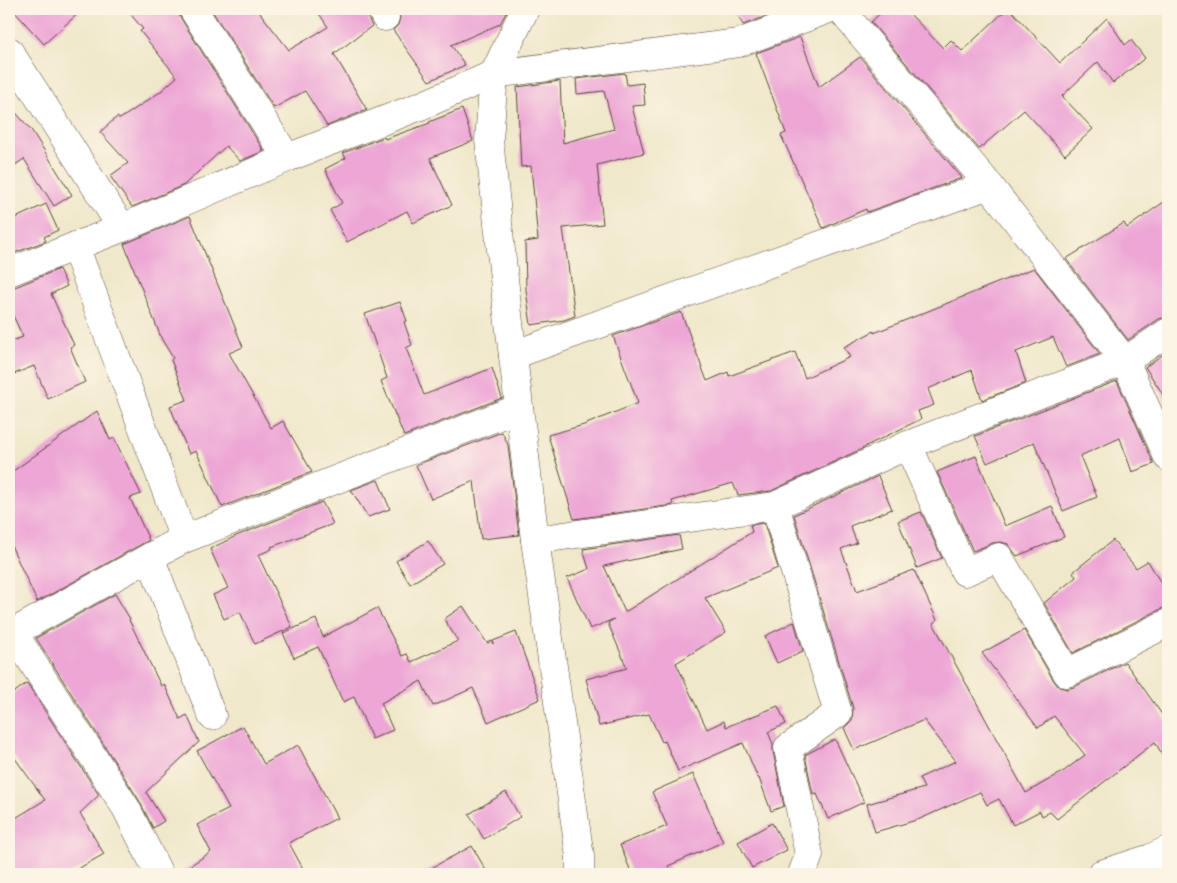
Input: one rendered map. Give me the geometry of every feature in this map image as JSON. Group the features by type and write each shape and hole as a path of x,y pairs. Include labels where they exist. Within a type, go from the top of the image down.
{"street":[{"path":"193,9 287,158"},
{"path":"525,9 494,74 489,140 535,540 580,857 580,874"},
{"path":"9,272 122,228 287,158 423,105 494,74 739,44 829,9"},
{"path":"840,9 989,185 1125,361 1168,457"},
{"path":"9,52 122,228"},
{"path":"513,355 989,185"},
{"path":"76,246 184,539"},
{"path":"535,540 775,506 908,446 1125,361 1168,332"},
{"path":"159,874 126,808 11,634 184,539 519,408"},
{"path":"908,446 964,572 1000,557 1067,673 1168,623"},
{"path":"775,506 838,713 788,748 808,855 802,874"},
{"path":"150,556 212,716"},
{"path":"1101,874 1151,858 1168,850"}],"building":[{"path":"12,9 83,9 44,44"},
{"path":"126,9 178,9 180,17 264,151 240,161 226,146 184,185 132,207 110,176 128,163 100,132 117,117 120,119 160,92 177,77 140,31 143,29"},
{"path":"211,9 257,9 289,50 328,27 316,9 365,9 372,26 334,54 367,110 327,126 305,91 274,108"},
{"path":"398,9 508,9 500,24 451,45 465,65 429,81 393,30 398,25 400,18"},
{"path":"735,9 785,9 743,25"},
{"path":"885,9 905,9 943,48 951,40 962,51 1007,9 1010,9 1060,63 1107,18 1125,45 1131,40 1145,58 1113,83 1098,62 1062,96 1093,129 1065,155 1024,110 979,149 871,22"},
{"path":"800,37 819,87 860,57 962,178 867,212 866,209 823,228 781,135 786,133 756,53"},
{"path":"625,73 627,85 643,83 645,105 632,106 644,153 597,165 603,224 563,228 575,316 564,320 531,325 526,290 525,242 538,240 531,166 521,167 517,87 560,81 563,143 614,129 604,91 577,94 576,79"},
{"path":"9,105 32,131 72,195 54,206 24,159 9,169"},
{"path":"462,109 473,141 430,158 452,205 413,223 407,211 347,242 330,210 342,203 325,169 346,158 343,153 384,137 385,139 430,123"},
{"path":"1168,199 1168,317 1159,319 1128,340 1066,259 1124,223 1127,228"},
{"path":"46,204 58,230 44,237 46,241 14,253 9,241 9,221"},
{"path":"190,216 243,347 229,353 271,428 283,421 312,472 222,507 196,451 189,454 170,406 187,400 171,360 173,358 162,340 124,244"},
{"path":"1034,268 1100,354 1066,367 1053,337 1016,352 1026,383 982,400 972,370 928,389 934,405 918,411 921,419 771,491 738,495 733,483 672,501 673,505 574,519 548,435 584,425 638,403 613,336 681,312 707,381 728,372 729,376 795,352 805,378 850,357 844,347 874,331 874,333"},
{"path":"59,269 67,286 51,294 74,345 70,347 85,382 48,399 34,366 9,376 9,342 23,337 9,307 9,287 15,287"},
{"path":"400,302 407,321 404,322 412,345 406,348 424,395 492,368 502,398 404,436 381,381 387,378 365,314"},
{"path":"1168,351 1168,402 1145,367"},
{"path":"1117,381 1154,464 1132,472 1120,438 1080,456 1097,497 1063,511 1034,442 987,463 975,436"},
{"path":"97,411 110,440 114,438 141,494 130,498 149,540 37,602 9,541 9,474"},
{"path":"502,432 508,445 519,535 481,539 474,481 431,499 416,465"},
{"path":"976,456 1005,526 1052,506 1064,537 1017,556 1008,544 1001,542 973,551 937,472"},
{"path":"878,476 892,509 850,526 857,543 841,549 857,591 914,570 937,620 933,623 1026,793 1064,771 1085,755 1054,716 1038,728 982,653 1024,630 1059,687 1067,689 1074,687 1125,662 1168,723 1168,765 1155,742 1057,819 1050,812 1042,816 1040,811 1013,825 999,799 987,805 980,792 920,819 875,832 867,804 924,788 919,778 956,761 924,720 854,750 844,728 852,720 853,708 794,515"},
{"path":"378,480 390,509 368,517 351,490"},
{"path":"322,502 333,524 271,547 272,549 258,555 292,627 255,644 240,612 224,619 213,595 228,588 210,549 236,536"},
{"path":"921,512 942,558 917,568 898,521"},
{"path":"764,523 778,568 705,598 726,632 676,663 707,729 724,721 726,727 778,706 786,724 768,732 773,744 784,806 771,811 743,743 678,771 665,741 662,742 649,714 599,726 586,679 627,668 608,623 614,619 590,629 567,578 589,569 583,549 679,535 682,549 604,566 625,612 752,532 750,525"},
{"path":"1113,540 1136,568 1148,561 1168,595 1168,607 1073,653 1044,603 1076,577 1073,572"},
{"path":"428,541 443,564 410,584 396,561"},
{"path":"115,594 130,619 161,686 164,684 180,719 187,715 199,742 146,792 164,821 153,828 139,800 36,638"},
{"path":"463,606 487,643 492,641 493,644 493,641 516,632 540,699 488,722 473,688 433,706 421,681 381,703 393,730 372,739 354,697 343,702 318,647 294,658 283,633 316,619 323,637 377,608 402,656 407,654 411,662 458,641 444,619"},
{"path":"794,622 803,651 777,663 765,636"},
{"path":"27,683 99,795 80,813 104,854 69,874 9,874 9,822 45,800 9,750 9,696"},
{"path":"243,726 264,764 298,745 337,818 289,843 306,874 177,874 211,852 197,825 229,809 197,751"},
{"path":"835,739 864,802 828,819 817,794 813,795 805,755"},
{"path":"693,774 723,842 668,866 672,874 632,874 620,845 667,826 652,792"},
{"path":"506,792 520,817 484,839 469,814"},
{"path":"772,823 787,850 752,868 738,842"},
{"path":"472,846 488,874 420,874"}]}
